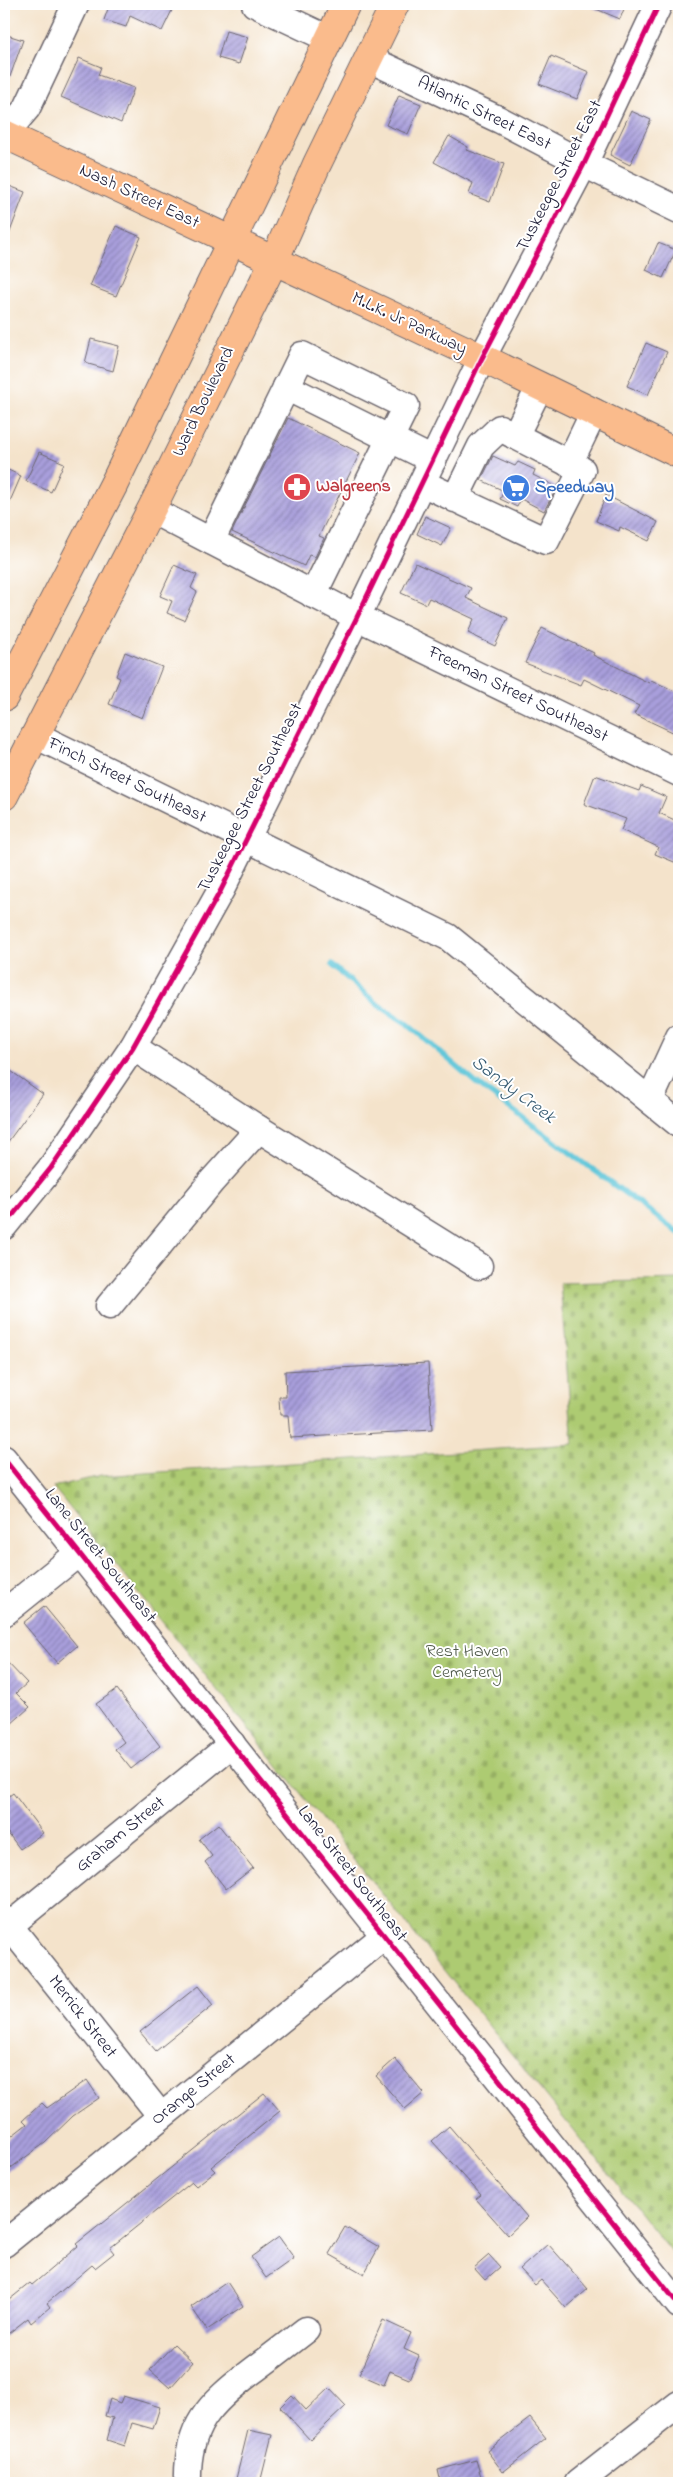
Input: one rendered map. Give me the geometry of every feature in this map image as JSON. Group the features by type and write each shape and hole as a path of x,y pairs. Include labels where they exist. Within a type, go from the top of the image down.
{"main road":[{"path":"4,697 114,484 346,4"},
{"name":"Ward Boulevard","path":"4,796 151,510 274,261 317,164 395,4"},
{"name":"Nash Street East","path":"4,135 274,261"},
{"name":"M.L.K. Jr Parkway","path":"274,261 482,358 679,454"}],"street":[{"path":"4,135 27,108 76,4"},
{"path":"255,4 329,39"},
{"name":"Tuskeegee Street East","path":"482,358 584,164 659,4"},
{"name":"Atlantic Street East","path":"369,58 500,120 584,164 679,210"},
{"path":"211,541 302,356 406,406 314,595"},
{"name":"Tuskeegee Street Southeast","path":"4,1226 51,1168 133,1046 246,840 357,617 482,358"},
{"path":"515,436 540,386"},
{"path":"286,387 433,460"},
{"path":"569,464 594,412"},
{"path":"422,483 455,499 546,541 582,470 500,428 481,446 455,499"},
{"name":"Freeman Street Southeast","path":"151,510 357,617 679,773"},
{"name":"Finch Street Southeast","path":"35,735 448,938 679,1124"},
{"path":"650,1100 679,1037"},
{"path":"133,1046 259,1129 479,1266"},
{"path":"109,1306 212,1181 259,1129"},
{"name":"Lane Street Southeast","path":"4,1459 679,2305"},
{"path":"4,1613 80,1552"},
{"name":"Graham Street","path":"7,1922 232,1744"},
{"name":"Merrick Street","path":"7,1922 161,2116"},
{"name":"Orange Street","path":"4,2244 384,1936"},
{"path":"188,2483 188,2462 191,2443 200,2422 211,2406 225,2392 306,2330"},
{"path":"578,2483 679,2404"}],"green space":[{"name":"Rest Haven Cemetery","path":"679,1280 679,2261 53,1487 101,1476 573,1444 560,1283"}],"building":[{"path":"104,4 175,4 162,31 130,16 126,27 104,20 109,6"},
{"path":"584,4 626,4 620,19"},
{"path":"226,31 248,37 239,64 218,58"},
{"path":"4,34 23,40 6,88 4,88"},
{"path":"551,56 589,72 577,99 539,84"},
{"path":"79,58 101,67 98,75 134,88 121,123 61,97"},
{"path":"399,95 421,104 408,134 386,125"},
{"path":"631,111 651,120 630,165 610,155"},
{"path":"449,136 468,147 467,150 504,164 490,202 469,194 473,183 434,162"},
{"path":"4,184 25,192 5,245 4,245"},
{"path":"116,226 141,237 116,296 90,286"},
{"path":"658,243 676,250 663,278 646,270"},
{"path":"91,339 119,346 113,371 85,363"},
{"path":"646,343 667,352 648,395 627,386"},
{"name":"Walgreens","path":"288,418 360,453 319,536 324,538 315,557 309,555 304,566 232,532"},
{"path":"39,452 64,463 51,492 26,481"},
{"name":"Speedway","path":"493,456 515,466 518,462 535,470 533,475 557,487 544,511 521,499 517,507 500,499 504,491 481,480"},
{"path":"4,468 21,476 4,515"},
{"path":"606,495 658,522 649,541 620,527 619,531 596,521"},
{"path":"425,516 451,528 442,546 417,534"},
{"path":"415,563 471,588 466,598 508,618 495,646 468,633 474,619 429,598 426,604 401,593"},
{"path":"174,565 197,575 191,588 197,592 184,620 167,613 172,601 160,596"},
{"path":"542,628 594,653 593,655 649,683 651,680 679,693 679,735 634,714 639,706 584,679 581,685 525,663"},
{"path":"125,652 162,667 142,718 109,704 120,678 116,676"},
{"path":"595,775 639,791 641,786 666,797 659,813 679,822 679,864 655,854 658,847 621,830 626,819 584,804"},
{"path":"4,1066 43,1094 4,1147"},
{"path":"428,1363 432,1430 290,1438 288,1415 280,1415 279,1397 286,1397 285,1371"},
{"path":"44,1606 77,1646 57,1663 23,1623"},
{"path":"4,1659 27,1683 16,1693 30,1707 10,1725 4,1719"},
{"path":"117,1689 160,1746 131,1769 115,1749 124,1742 96,1704"},
{"path":"13,1793 43,1833 20,1849 4,1828 4,1800"},
{"path":"218,1824 253,1868 226,1889 205,1862 212,1856 199,1839"},
{"path":"198,1986 213,2005 156,2051 140,2032"},
{"path":"395,2059 424,2093 405,2109 376,2076"},
{"path":"87,2080 99,2098 73,2116 45,2143 4,2173 4,2142 27,2124 23,2120 42,2103 47,2108"},
{"path":"264,2093 280,2111 211,2167 215,2171 196,2186 192,2182 110,2248 114,2253 95,2268 92,2265 47,2303 50,2307 31,2323 28,2318 4,2337 4,2304 30,2283 32,2285 78,2246 76,2244"},
{"path":"449,2126 527,2217 508,2235 476,2199 481,2195 432,2141"},
{"path":"345,2227 379,2247 364,2274 329,2254"},
{"path":"279,2237 294,2258 266,2278 251,2257"},
{"path":"548,2244 588,2289 566,2308 541,2280 535,2285 520,2269"},
{"path":"489,2255 500,2267 485,2280 474,2268"},
{"path":"227,2282 243,2306 207,2330 191,2307"},
{"path":"383,2320 411,2333 404,2349 419,2356 409,2379 390,2371 384,2385 359,2374"},
{"path":"174,2344 193,2362 170,2388 150,2370"},
{"path":"329,2388 346,2406 310,2440 280,2407 292,2395 306,2410"},
{"path":"123,2396 160,2407 153,2429 132,2423 125,2446 107,2440 113,2418 105,2416 110,2399 120,2403"},
{"path":"530,2418 546,2438 503,2472 487,2451"},
{"path":"248,2430 272,2435 260,2483 235,2483"},
{"path":"476,2460 483,2483 441,2483 438,2470"}],"waterway":[{"name":"Sandy Creek","path":"332,965 377,1004 406,1023 476,1083 679,1233"}],"cycle path":[{"path":"4,1226 51,1168 133,1047 221,890 357,617 482,358 584,164 659,4"},
{"path":"4,1459 679,2305"}],"place":[{"name":"Walgreens","path":"297,487"},
{"name":"Speedway","path":"516,488"}]}
